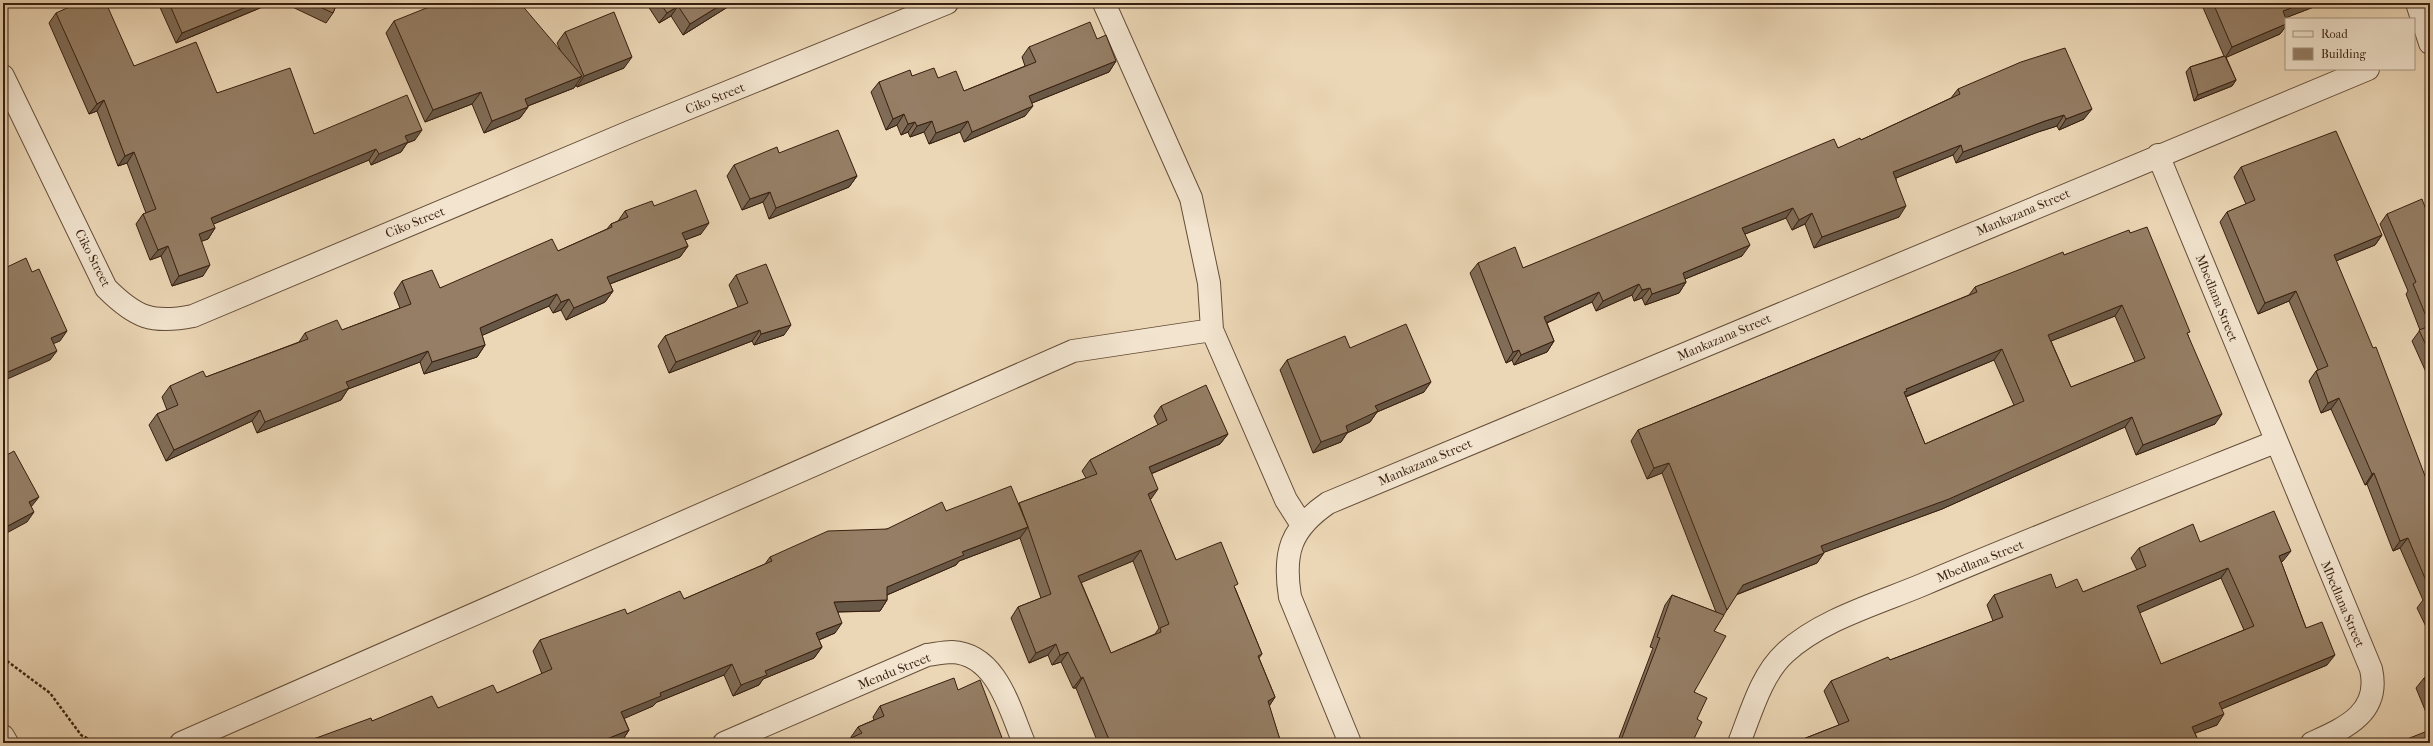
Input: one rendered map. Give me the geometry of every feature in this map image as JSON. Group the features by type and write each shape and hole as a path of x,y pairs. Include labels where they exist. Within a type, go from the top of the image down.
{"street":[{"name":"Ciko Street","path":"3,76 106,288 129,309 148,319 176,320 193,316 632,131 947,3"},
{"path":"1104,3 1191,198 1209,283 1212,330 1286,500 1302,525"},
{"path":"2415,50 2430,43 2416,3"},
{"name":"Mankazana Street","path":"1350,743 1290,597 1286,559 1295,536 1310,515 1347,494 2158,155 2366,70"},
{"name":"Mbedlana Street","path":"2158,155 2372,675 2370,698 2360,716 2345,728 2312,743"},
{"path":"181,743 1073,351 1212,330"},
{"name":"Mbedlana Street","path":"1739,743 1764,684 1784,653 1804,638 1838,620 1967,566 2275,442"},
{"name":"Mendu Street","path":"724,743 927,655 952,652 980,662 995,678 1024,743"},
{"path":"3,736 6,743"}],"path":[{"path":"3,658 50,693 81,735 96,743"}],"building":[{"path":"78,3 106,3 134,66 196,42 217,93 290,68 314,134 407,95 422,130 405,136 408,142 379,154 376,149 211,218 215,228 199,234 210,265 179,276 168,246 158,250 143,214 156,209 134,152 125,156 104,100 97,104 56,13"},
{"path":"169,3 256,3 182,33"},
{"path":"311,3 337,3 333,13"},
{"path":"439,3 520,3 582,76 525,99 528,107 492,121 481,92 433,110 394,21"},
{"path":"660,3 724,3 690,24 678,6 667,13"},
{"path":"2213,3 2304,3 2283,11 2286,18 2285,24 2232,47"},
{"path":"614,12 632,57 584,76 565,32"},
{"path":"1090,22 1097,39 1106,35 1116,61 1029,96 1033,106 972,132 968,121 936,133 932,121 917,126 915,122 908,124 904,114 893,119 879,82 910,70 912,76 934,68 938,78 956,71 964,91 1036,62 1029,47"},
{"path":"2065,48 2092,109 2066,119 2064,115 2045,121 1963,152 1961,145 1893,172 1906,206 1822,237 1812,213 1799,220 1793,208 1742,228 1750,245 1683,273 1686,282 1652,294 1650,288 1642,290 1639,284 1603,301 1599,292 1544,317 1554,341 1521,355 1519,350 1513,352 1478,263 1515,247 1523,268 1834,139 1838,148 1860,138 1861,140 1960,94 1958,89 2021,62"},
{"path":"2225,56 2236,80 2198,95 2190,67"},
{"path":"838,130 857,176 776,208 770,192 750,199 734,165 777,147 779,153"},
{"path":"2336,131 2382,235 2334,255 2373,348 2376,347 2430,489 2430,590 2408,538 2400,541 2374,473 2372,474 2339,398 2328,403 2316,371 2328,366 2296,291 2265,303 2227,212 2255,200 2241,167"},
{"path":"696,190 709,223 682,233 688,246 607,277 613,291 574,308 569,299 561,302 557,294 480,328 485,345 432,362 428,351 346,382 349,388 265,422 260,410 174,450 157,414 178,405 170,386 203,371 206,377 308,339 305,333 337,320 342,330 411,304 402,281 432,270 440,288 552,239 558,251 612,227 611,224 628,217 625,211 652,201 654,206"},
{"path":"2422,199 2430,220 2430,326 2413,284 2416,282 2387,214"},
{"path":"2147,227 2190,332 2187,333 2222,414 2143,445 2132,417 1949,499 1821,546 1824,553 1743,585 1727,610 1669,463 1654,468 1638,430 1977,292 1975,287 2063,252 2064,255 2129,230 2130,233","holes":["2122,305 2145,358 2071,387 2048,335","2002,349 2024,401 1925,444 1904,392 1907,391 1906,389"]},
{"path":"26,258 32,272 39,269 67,331 51,338 57,351 3,374 3,269"},
{"path":"766,264 791,325 761,334 760,330 676,362 665,336 748,303 736,275"},
{"path":"1406,324 1431,382 1375,406 1378,411 1346,426 1348,432 1321,442 1287,360 1345,336 1350,348"},
{"path":"2430,326 2430,354 2419,330"},
{"path":"1206,385 1228,434 1149,467 1158,489 1148,494 1176,560 1221,542 1238,584 1234,586 1262,654 1258,656 1275,697 1268,701 1281,743 1107,743 1110,742 1083,677 1081,678 1068,652 1060,655 1056,644 1036,653 1018,607 1051,594 1019,503 1097,474 1090,460 1167,420 1161,406","holes":["1141,550 1169,624 1160,628 1161,632 1111,653 1078,576"]},
{"path":"14,451 39,497 29,502 34,512 4,528 3,457"},
{"path":"1011,486 1028,527 962,552 964,555 887,587 887,600 834,602 842,623 816,633 822,647 765,671 767,675 741,685 732,664 660,693 661,696 621,712 629,730 597,743 298,743 308,739 308,741 371,718 372,721 432,696 438,708 493,685 497,693 552,669 540,640 625,609 627,614 680,591 684,599 772,561 770,557 828,531 887,529 942,502 946,511"},
{"path":"2274,511 2291,551 2279,556 2306,628 2322,622 2335,655 2219,703 2224,714 2192,727 2197,738 2184,743 1793,743 1849,721 1831,681 1888,657 1890,660 2003,617 1994,595 2051,574 2056,588 2077,579 2083,592 2146,566 2139,548 2193,524 2200,542","holes":["2228,568 2254,626 2161,664 2137,606"]},
{"path":"1672,595 1724,615 1714,631 1726,636 1694,692 1707,698 1697,719 1702,722 1692,743 1676,743 1669,741 1668,743 1620,743 1660,638 1657,637"},
{"path":"2430,595 2430,609 2425,597"},
{"path":"2430,676 2430,694 2424,678"},
{"path":"954,678 958,690 980,680 1004,743 840,743 862,733 858,727 884,716 880,706"},
{"path":"2430,730 2430,743 2397,743"}]}
